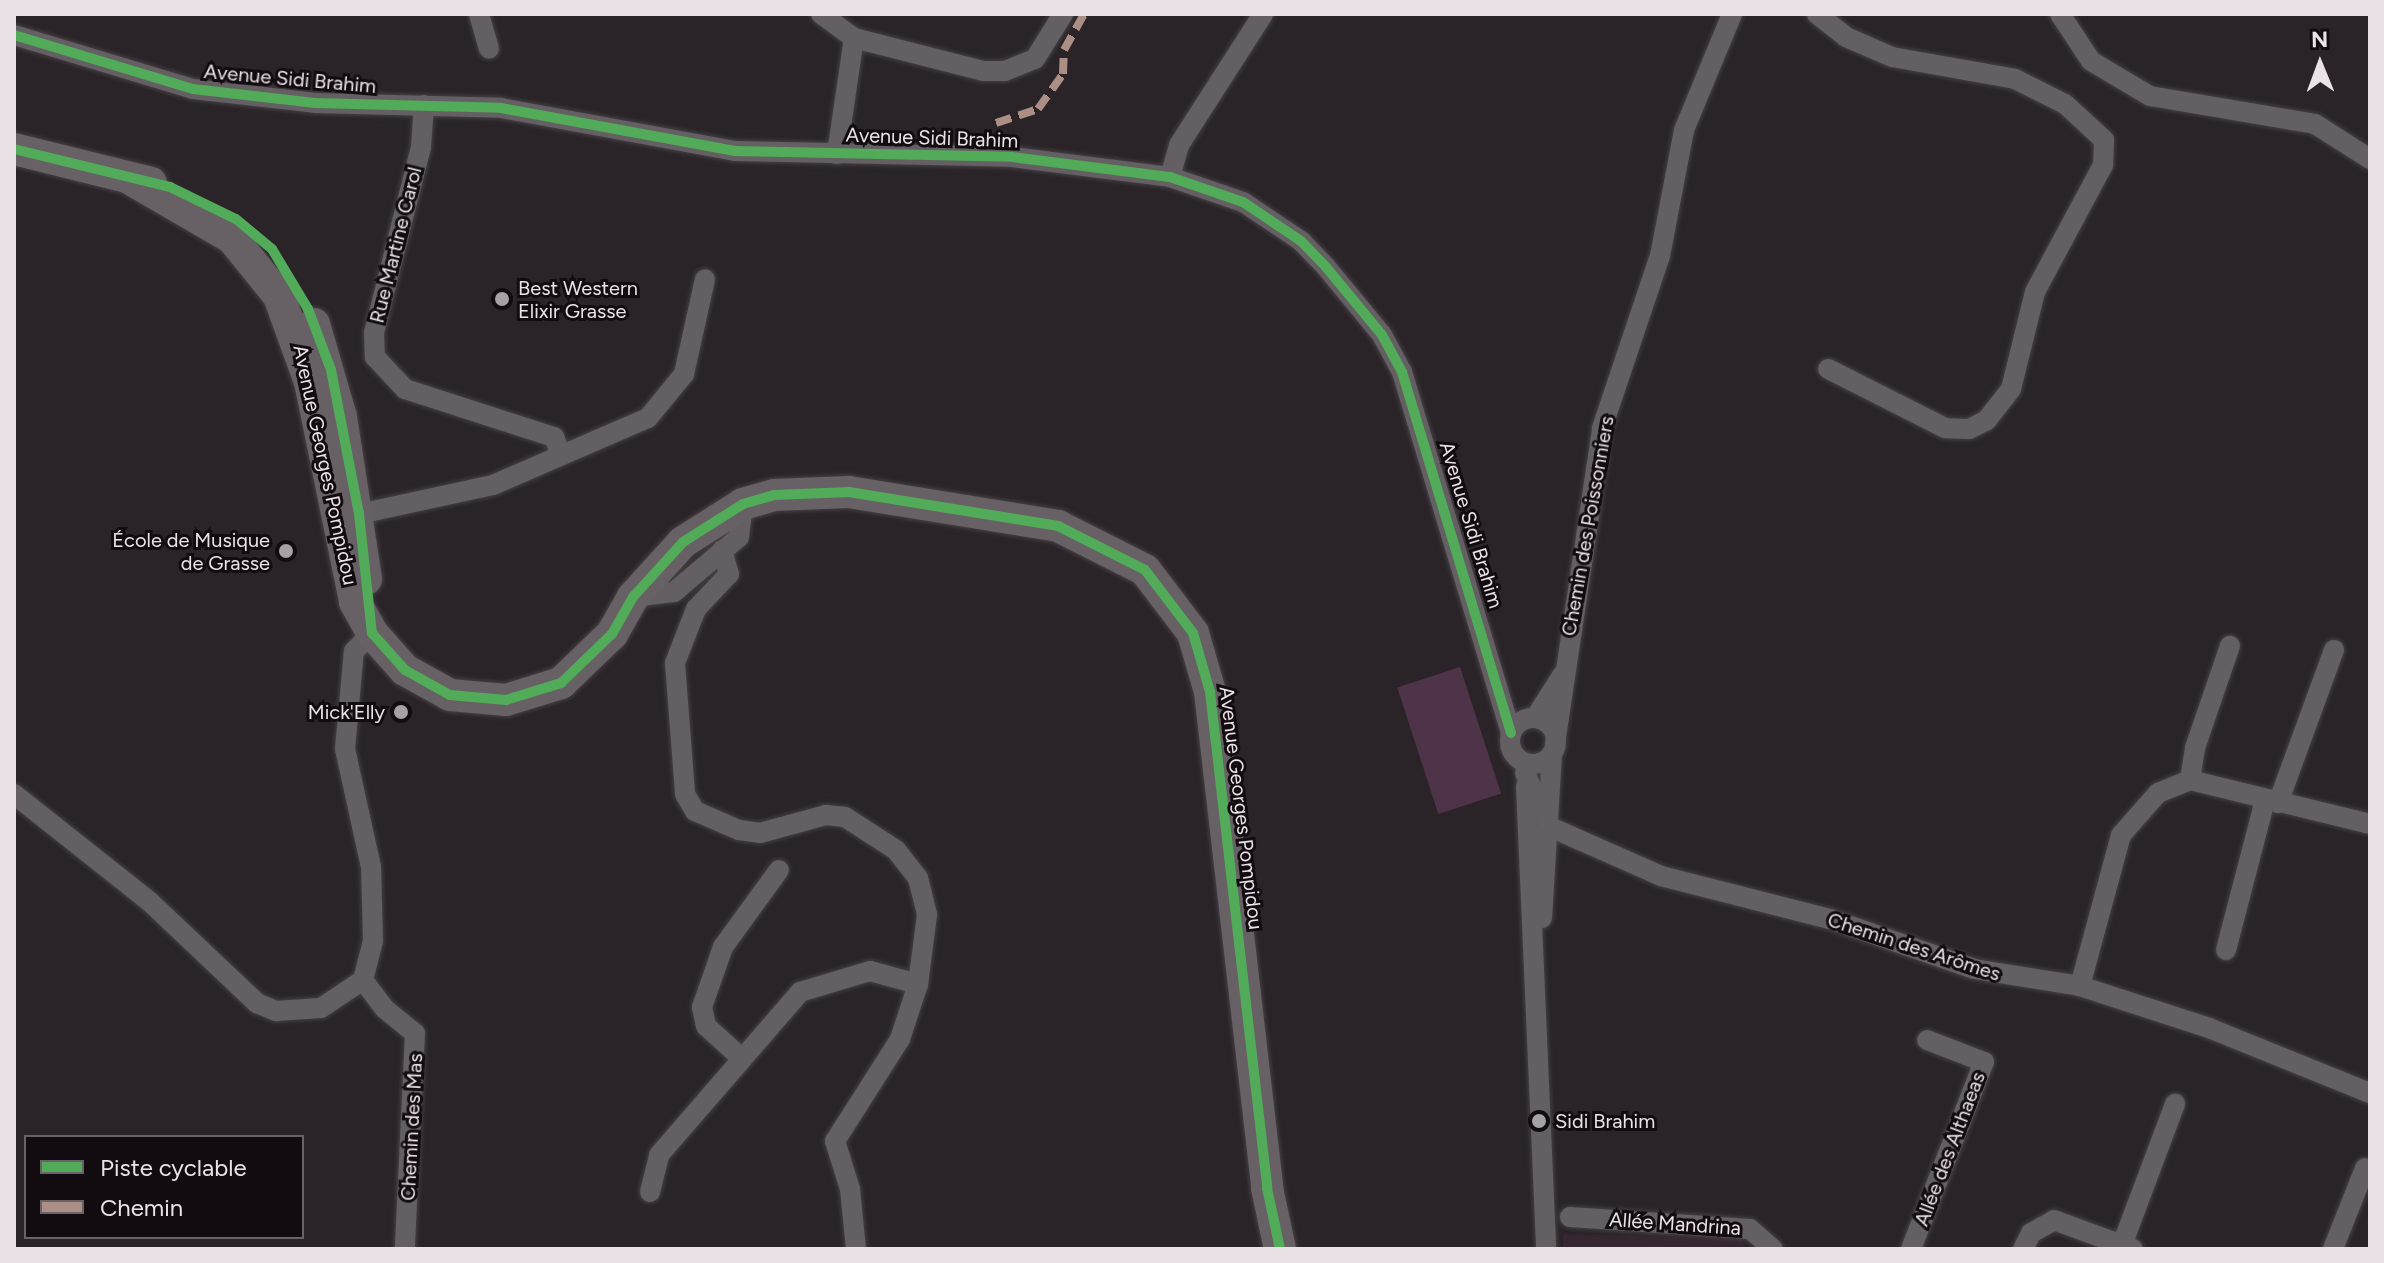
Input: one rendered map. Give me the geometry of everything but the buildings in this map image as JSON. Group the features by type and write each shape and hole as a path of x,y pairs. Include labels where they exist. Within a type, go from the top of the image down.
{"main road":[{"name":"Avenue Georges Pompidou","path":"14,149 205,201 236,219 279,260 331,370 359,514 372,633"},
{"name":"Avenue Georges Pompidou","path":"132,180 196,212 258,263 289,319 310,382 344,568 372,633 428,686 506,700 561,683 612,634 633,597 683,542 743,504 774,495 849,492 1058,526 1127,558 1172,603 1193,633 1210,692 1267,1188 1280,1249"},
{"path":"310,382 327,415 346,510 359,514"}],"street":[{"path":"479,14 489,49"},
{"path":"821,14 854,38 983,71 1005,71 1047,47 1063,14"},
{"path":"1170,177 1179,145 1263,14"},
{"name":"Chemin des Poissonniers","path":"1554,748 1565,701 1563,674 1602,428 1660,256 1684,130 1732,14"},
{"path":"1817,14 1846,37 1892,57 2015,79 2065,104 2104,140 2103,165 2035,292 2011,389 1987,420 1969,429 1945,428 1828,369"},
{"path":"2060,14 2091,61 2150,96 2315,124 2370,159"},
{"name":"Avenue Sidi Brahim","path":"14,35 193,89 315,103 501,108 735,151 986,155 1170,177 1271,218 1326,267 1382,335 1417,410 1501,686 1511,733"},
{"path":"837,154 854,38"},
{"name":"Rue Martine Carol","path":"424,105 421,147 374,333 375,357 405,389 554,437 561,455"},
{"path":"359,514 493,485 664,406 684,374 705,279"},
{"path":"633,597 674,592 745,527 743,504"},
{"path":"722,550 729,574 696,609 675,663 685,794 695,811 739,830 774,832 826,815 845,817 896,850 918,878 927,915 918,984 900,1039 835,1141 850,1189 856,1249"},
{"path":"14,794 149,901 257,1003 276,1011 321,1008 363,980 375,897 345,749 354,651 372,633"},
{"path":"2190,780 2195,748 2230,646"},
{"path":"2226,950 2271,802 2334,650"},
{"name":"Chemin des Poissonniers","path":"1532,718 1563,674"},
{"name":"Avenue Sidi Brahim","path":"1501,686 1532,718"},
{"path":"1537,953 1550,827 1554,748 1549,724 1532,718 1511,733 1514,753 1525,767 1550,827"},
{"path":"1525,767 1537,763 1554,748"},
{"path":"1525,767 1537,953 1546,1249"},
{"path":"2080,986 2121,835 2148,801 2190,780 2370,824"},
{"name":"Chemin des Arômes","path":"1550,827 1698,888 1830,919 1974,969 2080,986 2209,1028 2370,1093"},
{"path":"738,1055 706,1026 702,1007 723,947 779,870"},
{"path":"650,1192 659,1155 776,1012 821,981 870,971 918,984"},
{"name":"Chemin des Mas","path":"363,980 385,1009 409,1022 415,1033 405,1249"},
{"name":"Allée des Althaeas","path":"1911,1249 1984,1062 1927,1040"},
{"path":"2023,1249 2031,1233 2054,1220 2127,1247 2175,1104"},
{"path":"2333,1249 2365,1168"},
{"name":"Allée Mandrina","path":"1570,1217 1750,1229 1773,1249"}],"shaded area":[{"path":"1460,667 1501,793 1438,814 1397,687"},
{"path":"1563,1234 1741,1239 1747,1249 1563,1249"}],"marked path":[{"path":"996,123 1038,109 1063,74 1064,50 1084,14"}],"cycle path":[{"path":"14,35 193,89 315,103 501,108 735,151 1012,157 1170,177 1243,202 1301,241 1326,267 1382,335 1402,372 1511,733"},
{"path":"14,149 170,187 236,219 272,249 308,309 331,370 359,514 372,633 405,670 450,695 506,700 561,683 612,634 633,597 683,542 743,504 774,495 849,492 1058,526 1145,570 1193,633 1210,692 1267,1188 1280,1249"}],"place":[{"name":"Best Western Elixir Grasse","path":"502,299"},
{"name":"École de Musique de Grasse","path":"286,551"},
{"name":"Mick'Elly","path":"401,712"},
{"name":"Sidi Brahim","path":"1539,1121"}]}
